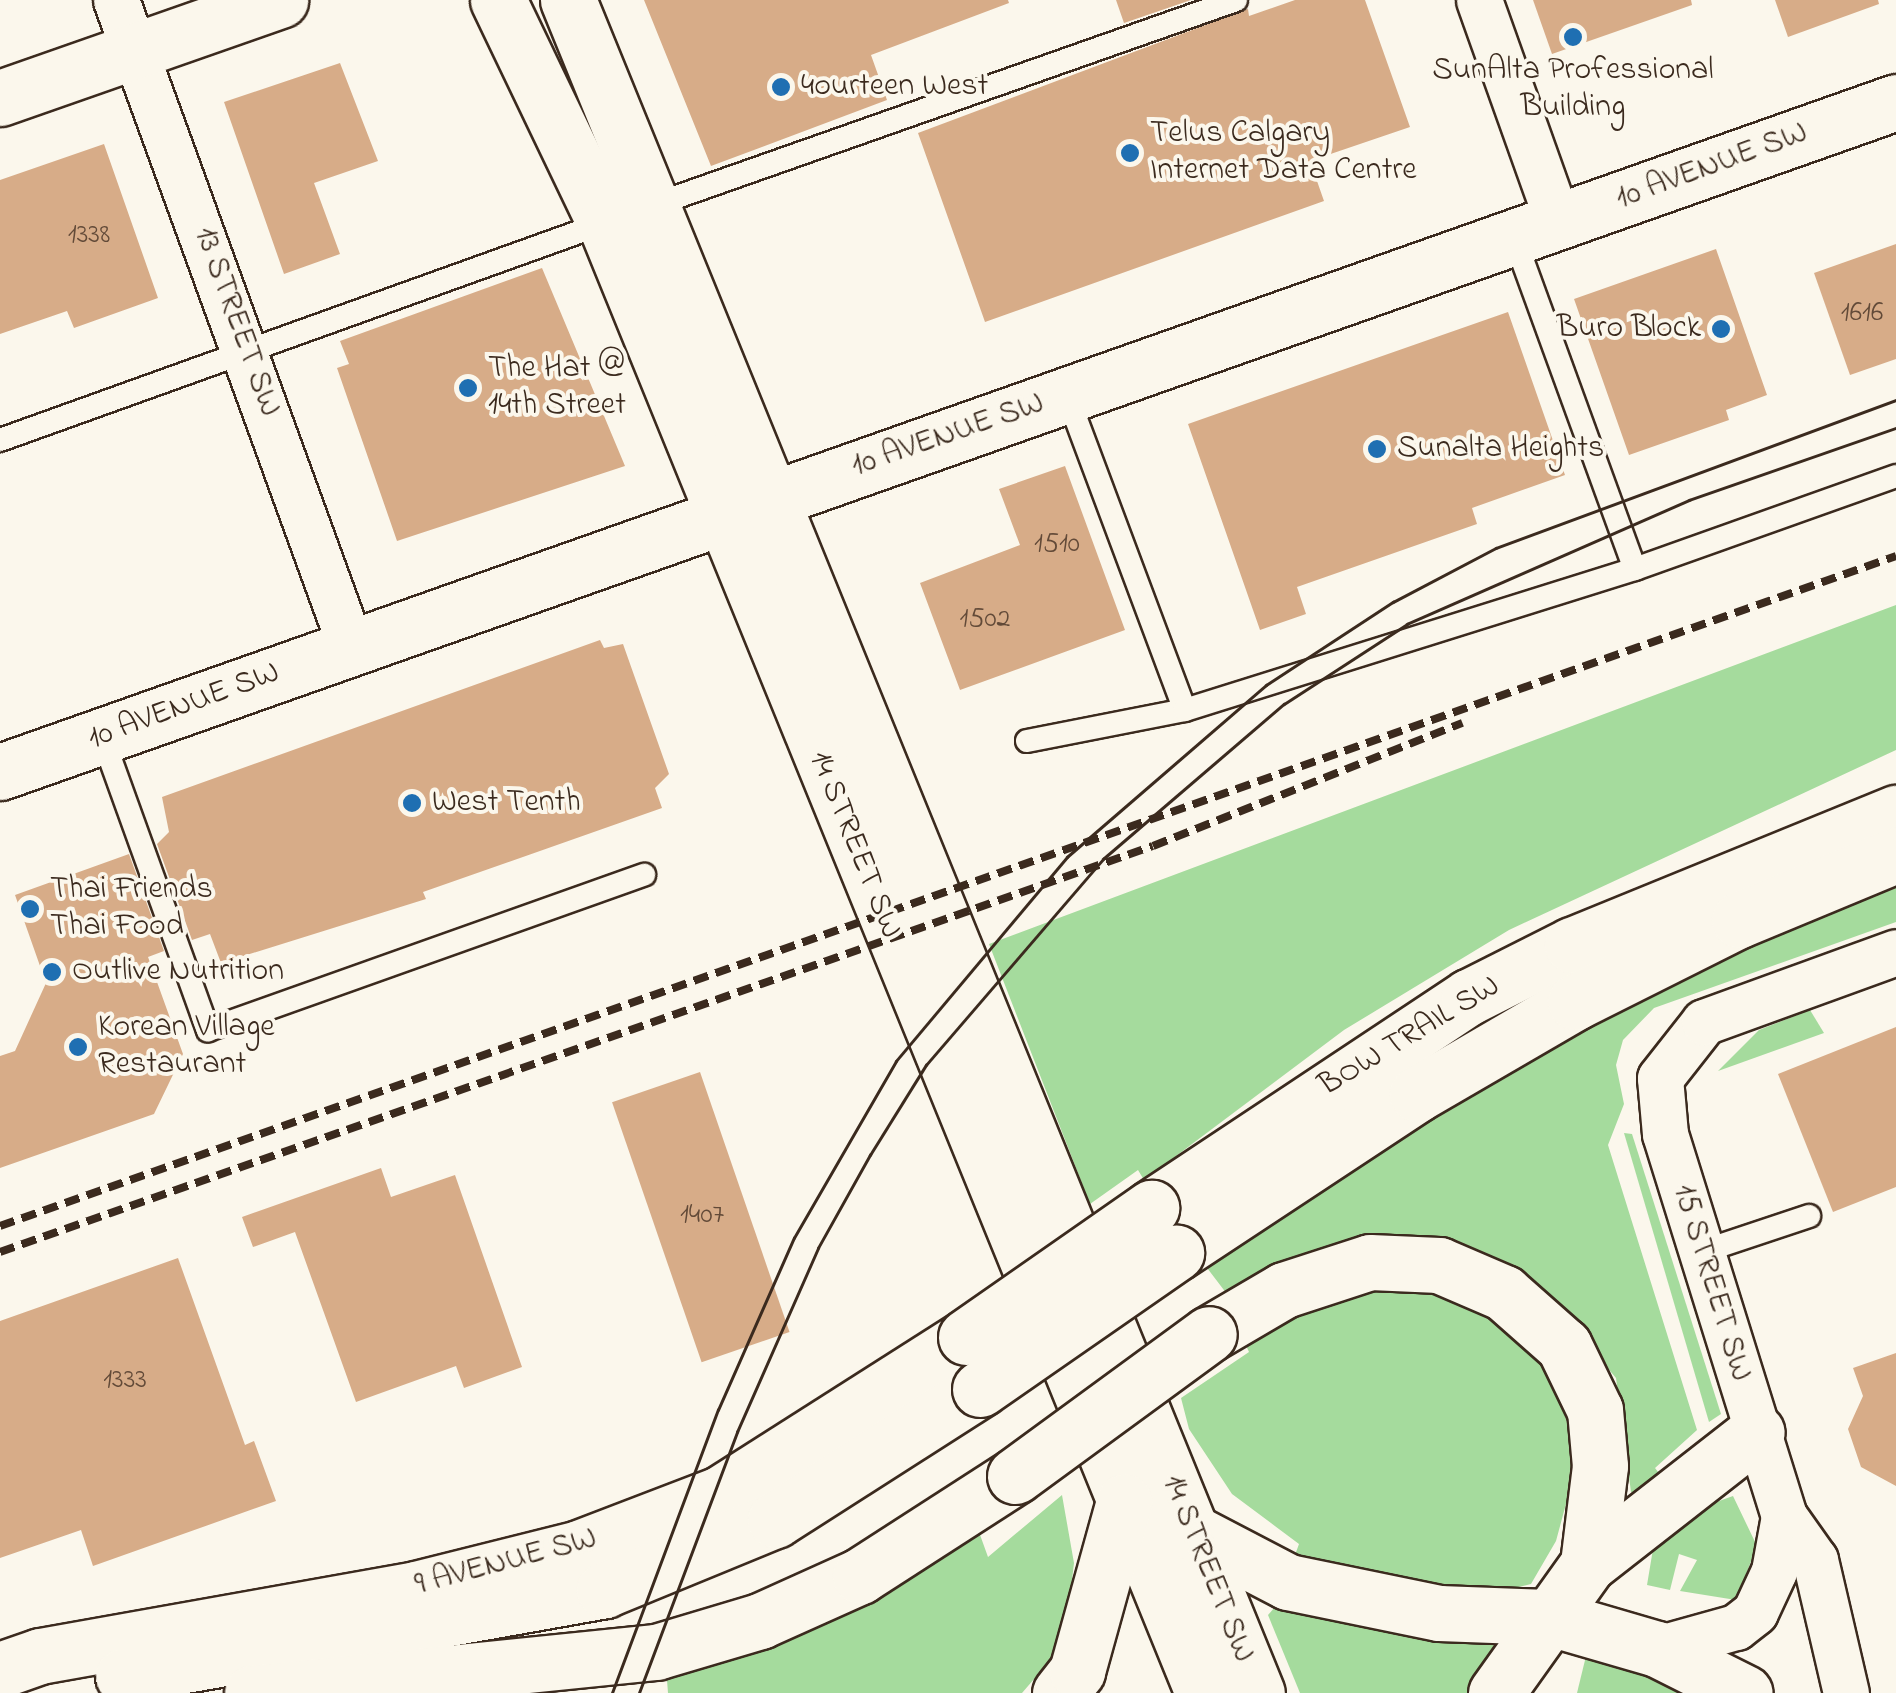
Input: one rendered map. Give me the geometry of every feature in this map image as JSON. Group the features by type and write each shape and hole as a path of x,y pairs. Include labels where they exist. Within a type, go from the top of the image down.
{"main road":[{"path":"0,98 280,0"},
{"name":"14 STREET SW","path":"498,0 629,214"},
{"name":"14 STREET SW","path":"568,0 629,214 749,507 1192,1532 1256,1693"},
{"name":"10 AVENUE SW","path":"0,772 1896,102"},
{"name":"14 STREET SW","path":"749,507 1124,1501 1203,1693"},
{"name":"BOW TRAIL SW","path":"980,1389 1163,1230 1468,998 1674,900 1896,813"},
{"name":"BOW TRAIL SW","path":"966,1337 1416,1094 1575,1002 1739,920 1896,855"},
{"path":"252,1693 656,1652 760,1622 860,1576 1015,1476 1210,1334 1284,1290 1370,1262 1439,1265 1504,1293 1564,1346 1595,1410 1600,1466 1588,1564"},
{"name":"9 AVENUE SW","path":"0,1670 204,1622 416,1589 579,1548 720,1494 966,1337"},
{"name":"9 AVENUE SW","path":"26,1693 604,1590 775,1520 980,1389"},
{"path":"1496,1693 1588,1564 1757,1432"},
{"path":"1060,1693 1076,1671 1124,1501"},
{"path":"1192,1532 1276,1577 1340,1596 1439,1613 1547,1617 1658,1648 1744,1693"}],"street":[{"name":"13 STREET SW","path":"116,0 352,647"},
{"path":"1480,0 1536,229"},
{"name":"15 STREET SW","path":"1846,1693 1815,1560 1784,1516 1702,1252 1660,1104 1660,1078 1675,1050 1704,1022 1896,952"},
{"name":"15 STREET SW","path":"1658,1648 1736,1627 1755,1612 1774,1571 1784,1516"}],"lane":[{"path":"0,440 1236,0"},
{"path":"1536,229 1635,569"},
{"path":"1067,394 1184,710"},
{"path":"1027,741 1184,710 1635,569 1896,476"},
{"path":"102,736 208,1030 644,874"},
{"path":"1702,1252 1810,1216"}],"green space":[{"path":"1896,605 1896,750 1509,930 1344,1030 1144,1180 1138,1170 1090,1204 989,944"},
{"path":"1896,873 1896,922 1654,1008 1623,1040 1616,1065 1624,1104 1608,1145 1697,1430 1655,1468 1662,1477 1641,1496 1631,1492 1616,1378 1542,1290 1503,1262 1473,1250 1230,1298 1201,1260 1536,1041"},
{"path":"1810,1010 1824,1033 1718,1071 1759,1030"},
{"path":"1624,1133 1632,1134 1721,1414 1709,1422"},
{"path":"1385,1281 1469,1297 1534,1346 1560,1389 1573,1451 1570,1489 1556,1541 1531,1584 1497,1592 1428,1586 1295,1555 1299,1544 1232,1494 1189,1429 1181,1398 1249,1352 1243,1339 1277,1317"},
{"path":"1062,1495 1074,1563 1068,1613 1053,1657 1022,1693 668,1693 667,1680 887,1590 979,1532 988,1557"},
{"path":"1733,1496 1757,1546 1736,1600 1680,1591 1697,1560 1679,1554 1670,1590 1647,1585 1653,1549 1697,1509"},
{"path":"1281,1600 1491,1641 1496,1649 1473,1693 1300,1693 1268,1615"},
{"path":"1586,1656 1708,1693 1577,1693"}],"building":[{"name":"4ourteen West","path":"644,0 1009,3 871,55 887,100 711,166"},
{"path":"1116,0 1191,0 1124,23"},
{"name":"Telus Calgary Internet Data Centre","path":"1295,0 1365,0 1410,127 1310,161 1324,201 985,322 918,133 1248,9 1249,16"},
{"name":"SunAlta Professional Building","path":"1533,0 1691,0 1692,5 1552,54"},
{"path":"1775,0 1878,0 1879,4 1788,37"},
{"path":"340,63 378,161 314,183 340,254 284,274 224,102"},
{"path":"104,144 158,298 74,328 67,311 0,334 0,180"},
{"path":"1896,244 1896,359 1850,375 1814,273"},
{"path":"1716,249 1767,395 1726,410 1729,420 1629,455 1574,299"},
{"name":"The Hat @ 14th Street","path":"542,268 625,466 397,541 337,368 349,364 340,341"},
{"name":"Sunalta Heights","path":"1508,312 1565,475 1472,508 1477,524 1297,587 1306,614 1260,630 1188,424"},
{"path":"1065,466 1125,630 960,690 920,583 1020,545 999,489"},
{"name":"West Tenth","path":"600,640 604,648 623,644 669,774 655,788 662,808 423,892 426,899 221,963 210,934 192,940 157,844 169,832 162,797"},
{"path":"129,854 164,951 148,957 183,1054 154,1114 0,1168 0,1056 15,1051 46,983 15,895"},
{"path":"1896,1027 1896,1187 1833,1212 1778,1074"},
{"path":"700,1072 790,1332 702,1362 612,1102"},
{"path":"381,1168 391,1197 455,1175 522,1367 464,1388 456,1366 356,1402 295,1232 253,1247 242,1217"},
{"path":"178,1258 245,1445 254,1441 276,1501 93,1566 81,1530 0,1558 0,1321"},
{"path":"1896,1353 1896,1486 1861,1467 1848,1429 1863,1396 1853,1368"}],"tram line":[{"path":"612,1693 718,1410 794,1238 896,1061 1067,857 1266,685 1393,602 1496,548 1896,400"},
{"path":"639,1693 737,1432 818,1248 926,1065 1103,859 1284,704 1407,624 1689,500 1896,428"}],"railway":[{"path":"0,1226 1896,556"},
{"path":"0,1252 1153,846 1462,723"}],"place":[{"name":"SunAlta Professional Building","path":"1573,37"},
{"name":"4ourteen West","path":"781,87"},
{"name":"Telus Calgary Internet Data Centre","path":"1130,153"},
{"name":"Buro Block","path":"1721,329"},
{"name":"The Hat @ 14th Street","path":"468,388"},
{"name":"Sunalta Heights","path":"1377,449"},
{"name":"West Tenth","path":"412,803"},
{"name":"Thai Friends Thai Food","path":"30,909"},
{"name":"Outlive Nutrition","path":"52,972"},
{"name":"Korean Village Restaurant","path":"78,1047"}]}
